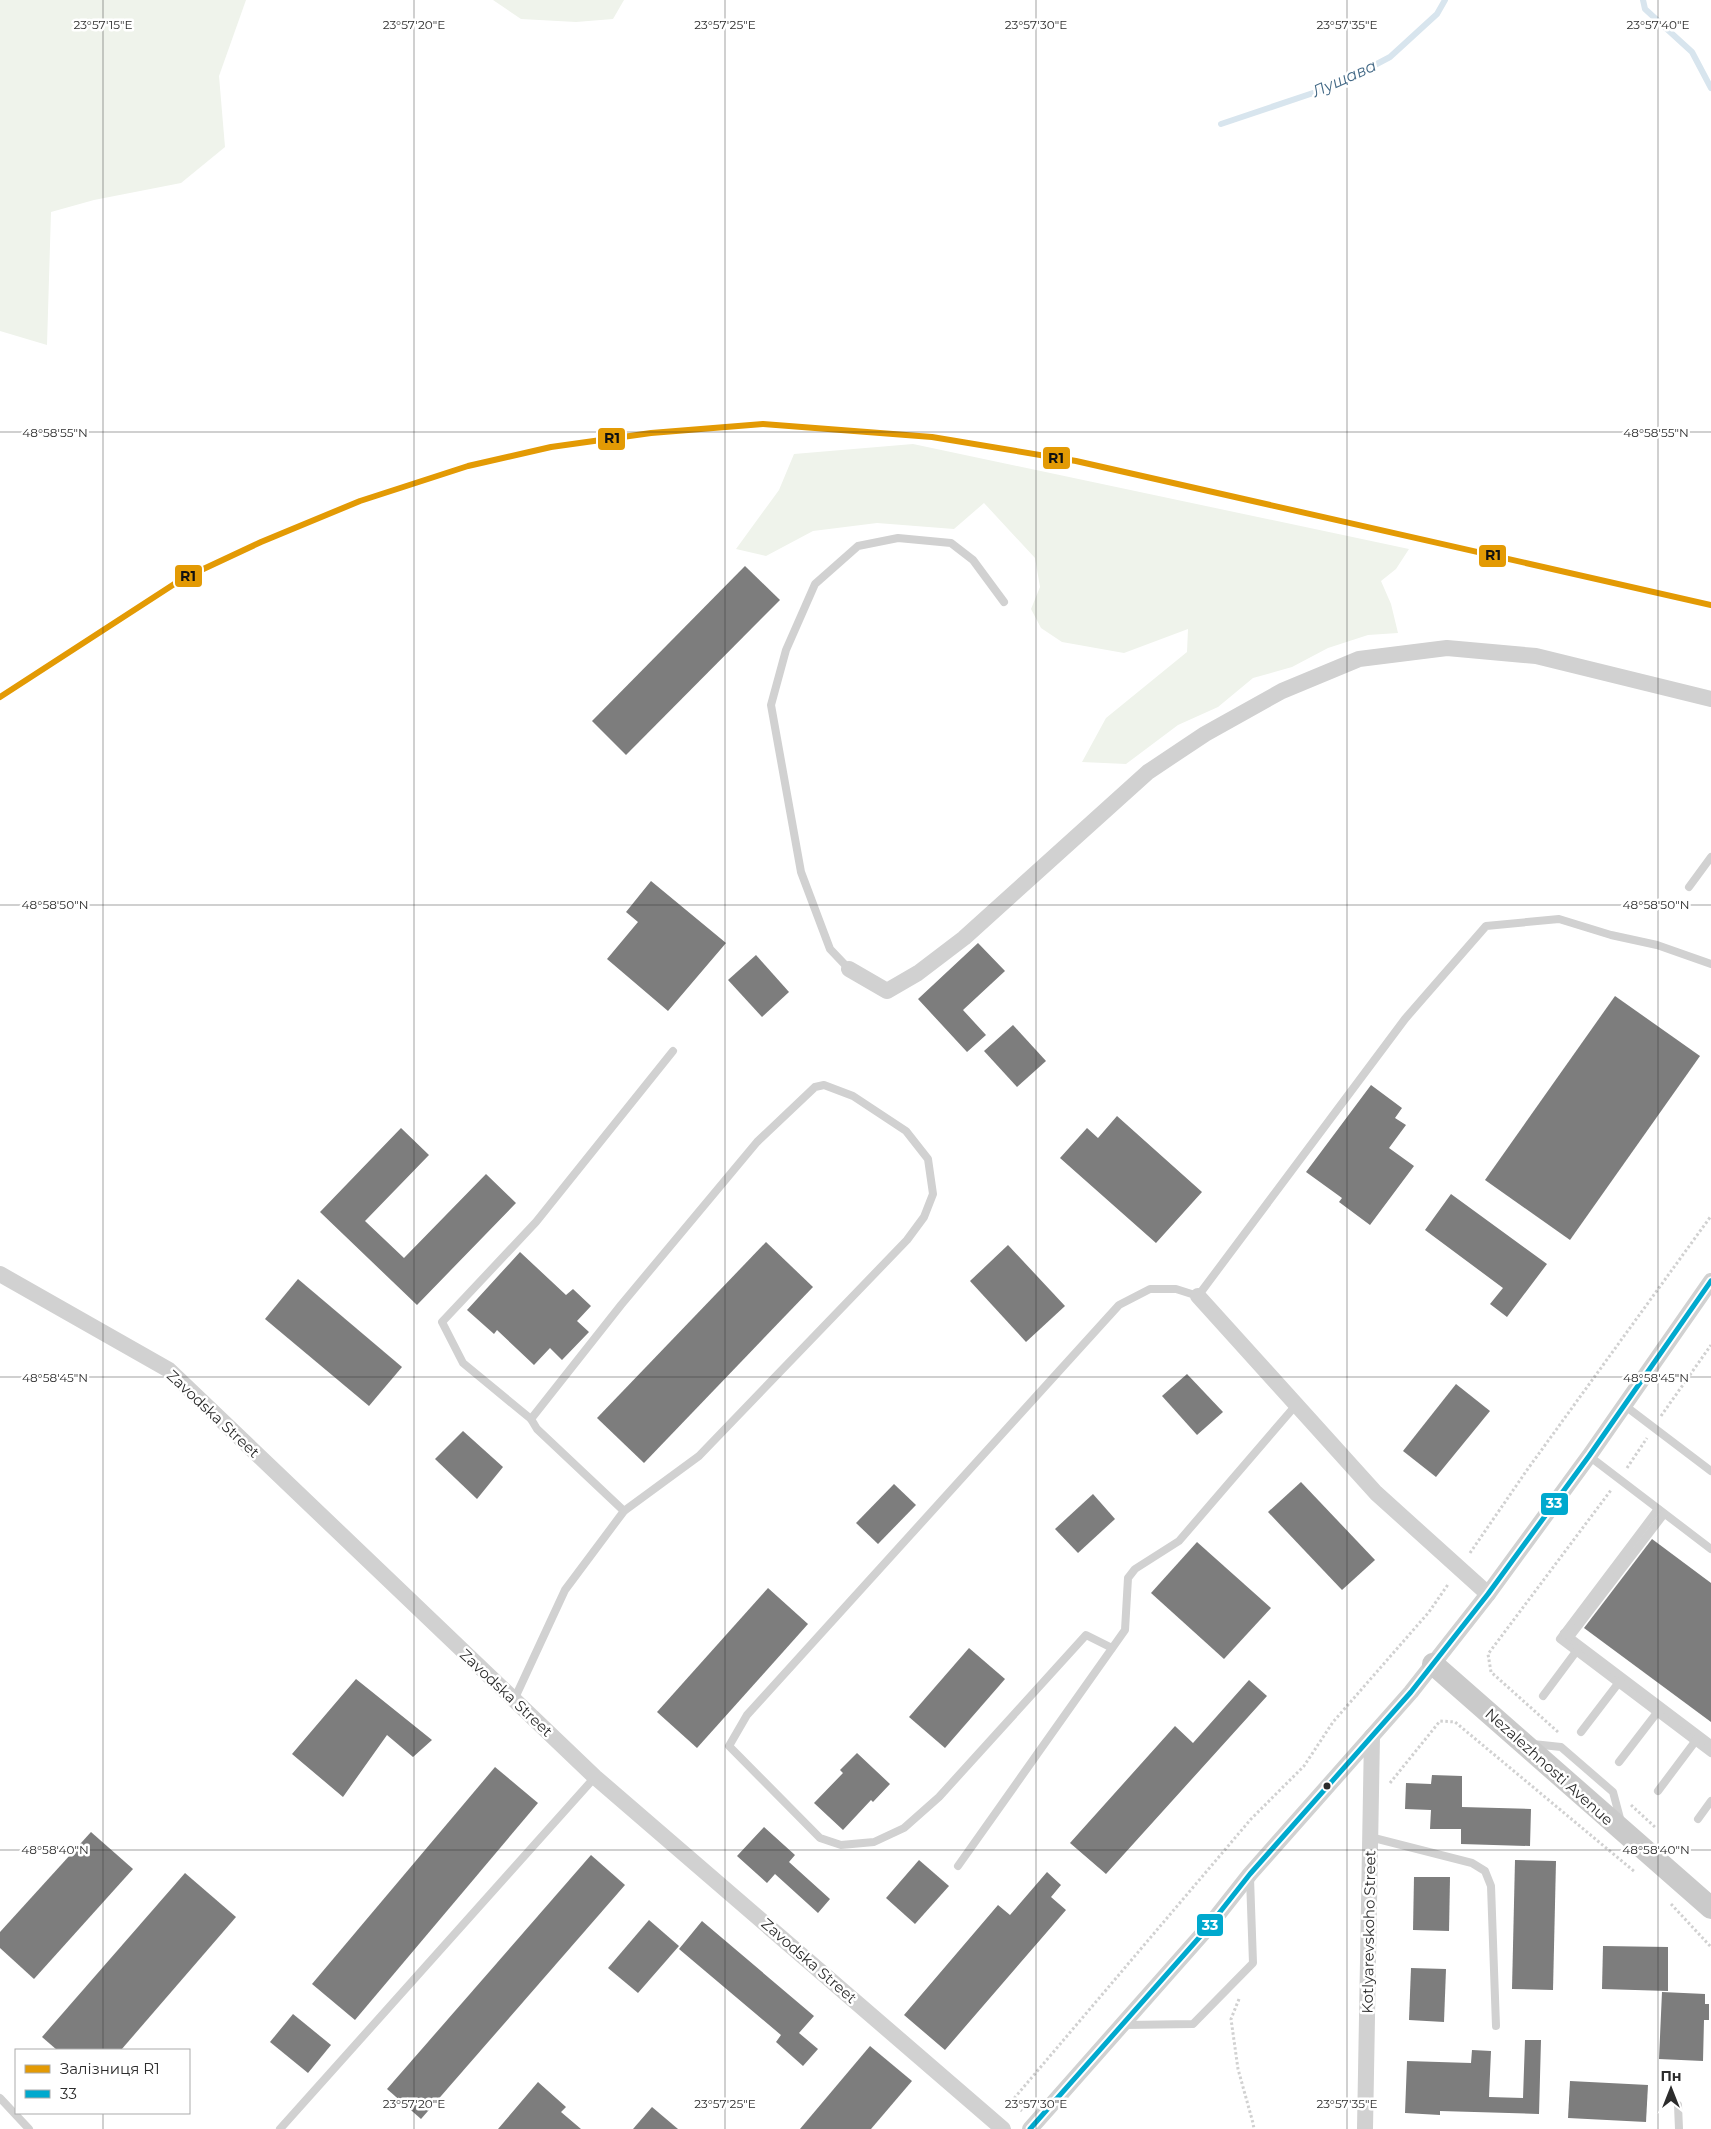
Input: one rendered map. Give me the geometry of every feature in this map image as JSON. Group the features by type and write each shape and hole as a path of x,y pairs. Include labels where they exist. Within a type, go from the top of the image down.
{"main road":[{"name":"Nezalezhnosti Avenue","path":"1433,1664 1711,1908"}],"street":[{"path":"849,969 887,991 918,974 964,938 1148,772 1205,734 1282,691 1359,659 1446,648 1536,656 1711,699"},
{"name":"Zavodska Street","path":"0,1274 168,1370 513,1701 595,1777 1003,2129"},
{"path":"1030,2129 1205,1931 1250,1874 1411,1692 1488,1594 1589,1456 1711,1281"},
{"path":"1198,1296 1376,1493 1488,1594"},
{"name":"Kotlyarevskoho Street","path":"1365,2129 1372,1736"}],"lane":[{"path":"849,969 830,949 801,872 771,705 786,650 815,584 858,546 898,538 951,543 973,560 1004,602"},
{"path":"1689,887 1711,856"},
{"path":"1112,1648 1086,1635 939,1797 904,1828 874,1842 841,1845 820,1838 729,1746 747,1715 1119,1304 1150,1289 1176,1289 1198,1296 1405,1019 1486,926 1558,919 1611,935 1657,944 1711,964"},
{"path":"624,1512 537,1429 531,1419 463,1363 442,1322 536,1222 673,1051"},
{"path":"513,1701 565,1590 624,1512 699,1456 907,1240 924,1217 932,1194 928,1159 906,1131 853,1096 824,1085 815,1087 757,1142 621,1305 531,1419"},
{"path":"958,1866 1125,1630 1128,1578 1134,1569 1179,1541 1296,1405"},
{"path":"1624,1405 1711,1471"},
{"path":"1589,1456 1711,1549"},
{"path":"1661,1511 1567,1635 1560,1639 1578,1648 1621,1680 1697,1738 1711,1753"},
{"path":"1543,1696 1578,1648"},
{"path":"1581,1732 1621,1680"},
{"path":"1619,1762 1660,1710"},
{"path":"1697,1738 1711,1744"},
{"path":"1658,1791 1697,1738"},
{"path":"280,2129 595,1777"},
{"path":"1698,1819 1711,1801"},
{"path":"1370,1837 1472,1863 1485,1871 1491,1886 1496,2026"},
{"path":"1123,2024 1192,2024 1253,1963 1250,1874"},
{"path":"0,2098 29,2129"},
{"path":"1678,2105 1679,2129"}],"path":[{"path":"1011,2102 1252,1819 1304,1766 1333,1722 1429,1612 1527,1470 1711,1216"},
{"path":"1440,1721 1455,1722 1636,1873"},
{"path":"1666,1898 1711,1947"},
{"path":"1253,1963 1231,2019 1238,2069 1254,2122 1254,2129"}],"shaded area":[{"path":"0,0 246,0 219,76 225,147 181,183 94,200 51,212 47,345 0,331"},
{"path":"493,0 624,0 613,19 576,22 521,19"},
{"path":"913,444 1409,549 1396,569 1381,581 1391,604 1398,633 1368,635 1328,648 1292,667 1253,678 1218,707 1178,725 1126,764 1082,762 1106,718 1187,652 1188,629 1124,653 1062,642 1041,628 1031,609 1040,587 1035,558 984,503 954,529 877,523 813,531 766,556 736,549 779,490 794,454"}],"building":[{"path":"745,566 780,600 626,755 592,721"},
{"path":"651,881 726,943 668,1011 607,959 638,922 626,912"},
{"path":"978,943 1005,971 963,1010 986,1035 967,1052 918,999"},
{"path":"756,955 789,992 762,1017 728,980"},
{"path":"1615,996 1700,1056 1570,1240 1485,1180"},
{"path":"1013,1025 1046,1061 1017,1087 984,1051"},
{"path":"1371,1085 1402,1108 1395,1118 1406,1125 1389,1148 1414,1166 1370,1225 1339,1202 1342,1198 1306,1172"},
{"path":"1117,1116 1202,1192 1156,1243 1060,1158 1087,1128 1098,1138"},
{"path":"401,1128 429,1155 365,1221 404,1258 486,1174 516,1203 417,1305 320,1212"},
{"path":"1451,1194 1547,1264 1507,1317 1490,1304 1503,1288 1425,1230"},
{"path":"766,1242 813,1287 644,1463 597,1418"},
{"path":"1008,1245 1065,1306 1026,1342 970,1281"},
{"path":"520,1252 566,1295 573,1289 591,1306 577,1321 589,1332 562,1360 550,1348 534,1365 497,1330 494,1334 467,1310"},
{"path":"298,1279 402,1367 369,1406 265,1319"},
{"path":"1187,1374 1223,1412 1197,1435 1162,1396"},
{"path":"1456,1384 1490,1411 1436,1477 1403,1451"},
{"path":"463,1431 503,1467 477,1499 435,1459"},
{"path":"1301,1482 1375,1560 1342,1590 1268,1512"},
{"path":"894,1484 916,1505 878,1544 856,1523"},
{"path":"1093,1494 1115,1519 1078,1553 1055,1529"},
{"path":"1652,1539 1711,1583 1711,1722 1584,1628"},
{"path":"1197,1542 1271,1608 1224,1659 1151,1593"},
{"path":"768,1588 808,1624 697,1748 657,1712"},
{"path":"969,1648 1005,1679 945,1748 909,1717"},
{"path":"356,1679 432,1740 413,1757 387,1735 343,1797 292,1754"},
{"path":"1249,1680 1267,1696 1106,1874 1070,1843 1175,1726 1193,1743"},
{"path":"857,1753 890,1784 873,1802 871,1800 843,1830 814,1803 843,1773 840,1770"},
{"path":"495,1767 538,1803 355,2020 312,1984"},
{"path":"1432,1775 1462,1776 1462,1807 1531,1809 1530,1846 1461,1844 1461,1829 1430,1829 1431,1810 1405,1809 1406,1783 1431,1784"},
{"path":"764,1827 795,1855 789,1862 830,1899 818,1913 775,1874 767,1883 737,1856"},
{"path":"91,1832 133,1869 34,1979 0,1948 0,1932"},
{"path":"591,1855 625,1885 421,2119 387,2089"},
{"path":"919,1860 949,1886 915,1924 886,1898"},
{"path":"1515,1860 1556,1861 1553,1990 1512,1989"},
{"path":"1047,1872 1061,1885 1051,1897 1066,1910 945,2050 904,2015 998,1905 1010,1915"},
{"path":"185,1873 236,1917 122,2049 56,2049 42,2037"},
{"path":"1414,1877 1450,1877 1449,1931 1413,1930"},
{"path":"649,1920 679,1946 638,1993 608,1968"},
{"path":"702,1921 814,2016 799,2033 818,2049 803,2066 776,2042 781,2035 679,1949"},
{"path":"1603,1946 1668,1947 1668,1991 1602,1989"},
{"path":"1411,1968 1446,1969 1444,2022 1409,2020"},
{"path":"1662,1992 1705,1994 1705,2004 1709,2004 1709,2020 1704,2020 1703,2061 1659,2059"},
{"path":"293,2014 331,2045 308,2073 270,2042"},
{"path":"1525,2040 1541,2040 1539,2114 1440,2111 1440,2115 1405,2113 1407,2061 1471,2063 1472,2050 1491,2051 1489,2097 1523,2098"},
{"path":"870,2046 912,2081 871,2129 800,2129"},
{"path":"1570,2081 1648,2085 1646,2122 1568,2118"},
{"path":"538,2082 566,2107 561,2112 581,2129 498,2129"},
{"path":"652,2107 678,2129 633,2129"}],"waterway":[{"name":"Лущава","path":"1221,124 1337,85 1390,57 1437,14 1445,0"},
{"path":"1643,0 1645,9 1692,52 1711,88"}],"rail line":[{"name":"R1","path":"0,697 182,579 261,542 360,501 468,466 551,447 651,433 763,424 932,437 1076,461 1711,605"}],"transit line":[{"name":"33","path":"1030,2129 1205,1931 1250,1874 1411,1692 1488,1594 1589,1456 1711,1281"}]}
